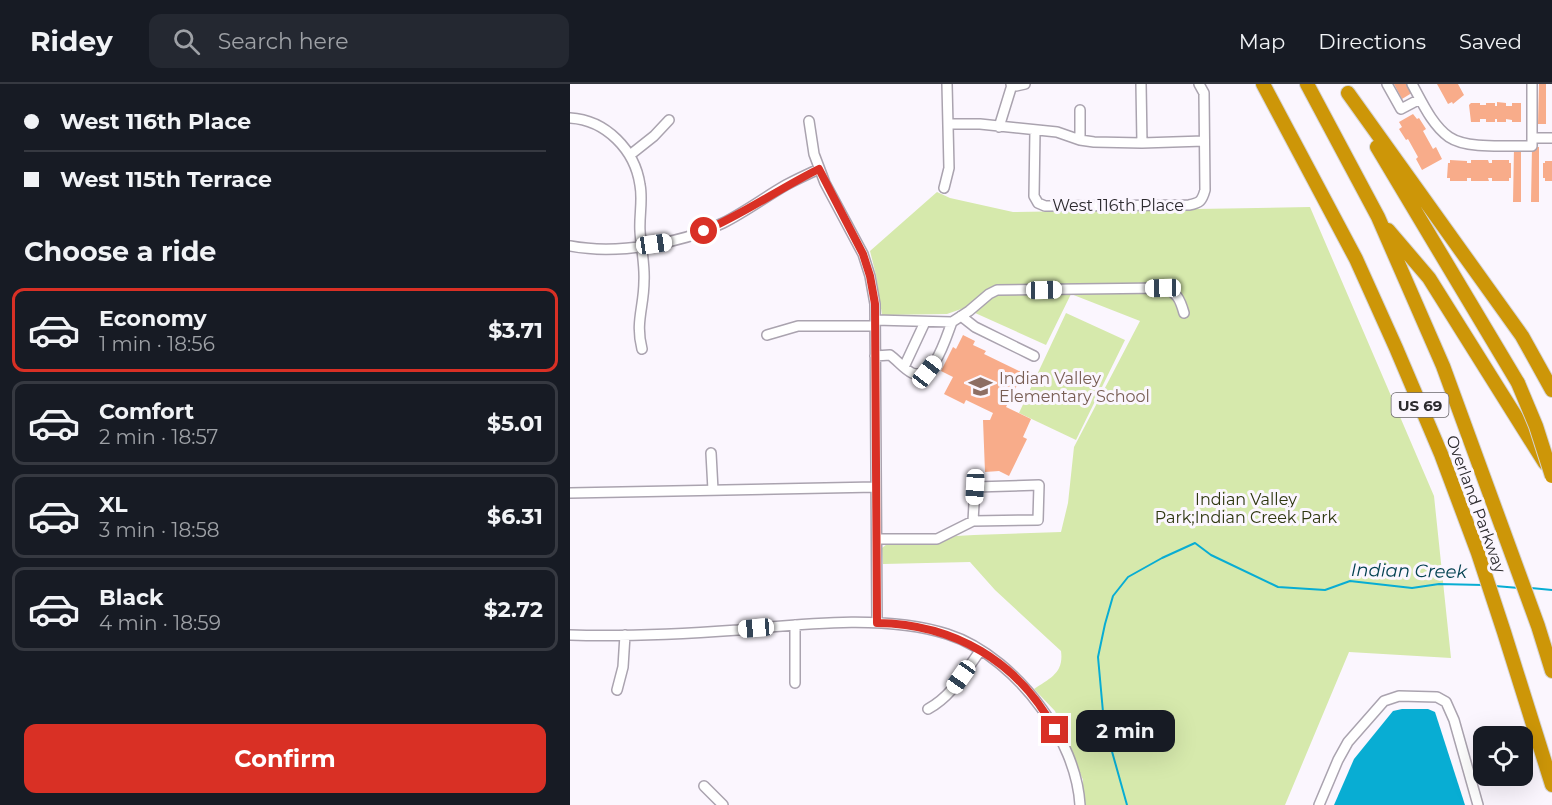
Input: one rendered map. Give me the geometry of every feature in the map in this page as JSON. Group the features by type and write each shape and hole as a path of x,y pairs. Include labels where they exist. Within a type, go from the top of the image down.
{"highway":[{"name":"Overland Parkway","path":"1263,84 1356,259 1441,454 1478,553 1552,785"},
{"name":"Overland Parkway","path":"1307,84 1378,217 1443,366 1507,547 1538,626 1552,671"},
{"path":"1345,88 1382,156 1518,383 1536,426 1552,476"},
{"path":"1345,88 1522,336 1552,390"},
{"path":"1378,217 1429,278 1552,476"}],"street":[{"path":"944,188 949,168 947,84"},
{"path":"999,127 1012,84 1021,86 1025,84"},
{"path":"1141,84 1142,143"},
{"path":"948,124 1057,132 1080,140 1142,143 1204,141 1204,93 1199,84"},
{"path":"1387,84 1401,109 1420,99"},
{"path":"1412,84 1428,113 1449,137 1468,145 1532,142 1552,138"},
{"path":"1532,84 1532,142"},
{"path":"1080,110 1080,140"},
{"path":"570,118 602,128 623,145 638,172 641,187 640,230 645,282 638,330 642,349"},
{"path":"630,155 654,136 669,120"},
{"path":"809,121 814,154 819,169 863,254 873,294 877,623"},
{"name":"West 116th Place","path":"1035,131 1034,196 1038,203 1045,206 1189,205 1199,203 1203,200 1205,190 1204,141"},
{"path":"570,246 597,249 681,239 731,219 787,185 819,169"},
{"path":"875,356 890,355 903,367 918,375 927,372 936,360 952,322 997,290 1163,288 1172,290 1180,298 1184,313"},
{"path":"961,316 975,327 1034,356"},
{"path":"903,367 925,322"},
{"path":"767,335 798,326 952,322"},
{"path":"711,453 713,490"},
{"path":"877,539 938,539 973,521 1038,520 1039,485 975,487 973,521"},
{"path":"570,493 876,487"},
{"path":"570,635 667,635 795,625 877,623 930,628 962,640 1004,667 1035,698 1049,718 1067,754 1076,779 1080,805"},
{"path":"795,625 795,683"},
{"path":"617,690 623,667 625,635"},
{"path":"928,709 952,690 980,651"},
{"path":"1319,805 1348,742 1384,701 1399,696 1437,697 1446,702 1454,720 1478,805"},
{"path":"704,786 723,805"}],"green space":[{"name":"Indian Valley Park;Indian Creek Park","path":"937,192 950,198 1013,212 1310,207 1434,496 1451,658 1349,652 1285,805 1083,805 1083,780 1055,711 1034,689 1058,670 1061,651 995,590 970,562 883,564 882,548 887,544 942,542 956,536 1061,532 1068,503 1074,447 1140,321 1071,294 1046,345 964,308 947,314 882,315 870,251"},
{"path":"1066,313 1125,340 1076,440 1019,413"}],"water":[{"path":"1428,709 1435,712 1465,805 1334,805 1354,759 1393,711"}],"building":[{"path":"1394,84 1411,84 1415,91 1402,99"},
{"path":"1437,84 1458,84 1464,95 1453,104 1452,102 1448,104"},
{"path":"1539,84 1546,84 1546,124 1538,124"},
{"path":"1497,102 1506,103 1506,106 1521,103 1521,122 1506,119 1506,122 1497,122 1495,119 1495,122 1486,122 1486,119 1480,119 1480,122 1471,122 1469,105 1471,103 1486,105 1486,103 1495,103 1497,106"},
{"path":"1413,114 1417,119 1419,118 1426,129 1423,131 1433,149 1436,147 1442,159 1422,170 1408,139 1406,140 1399,129 1402,127 1399,122"},
{"path":"1514,147 1521,147 1521,202 1513,202"},
{"path":"1532,147 1539,147 1539,202 1531,202"},
{"path":"1450,160 1471,163 1471,160 1488,160 1492,163 1492,160 1509,160 1511,178 1509,181 1492,181 1492,178 1488,178 1489,181 1471,181 1471,178 1467,178 1467,181 1450,181 1450,178 1447,178"},
{"path":"1545,161 1552,161 1552,181 1545,181 1543,178"},
{"name":"Indian Valley Elementary School","path":"963,335 975,341 973,345 986,351 984,354 1019,371 1032,373 1026,386 1018,383 1006,407 1031,419 1023,437 1027,439 1009,476 999,471 985,472 983,420 990,420 993,413 966,400 964,404 944,394 953,377 941,371 953,347 956,349"}],"waterway":[{"name":"Indian Creek","path":"1127,805 1104,723 1098,657 1113,596 1128,577 1195,543 1211,555 1278,587 1325,590 1350,581 1412,588 1439,584 1483,585"},
{"name":"Indian Creek","path":"1495,586 1519,588"},
{"name":"Indian Creek","path":"1531,588 1552,590"}],"place":[{"name":"Indian Valley Elementary School","path":"981,387"}],"route":[{"path":"704,231 724,223 787,185 819,169 863,254 875,304 877,623 930,628 962,640 1004,667 1019,681 1035,698 1055,730"}]}
